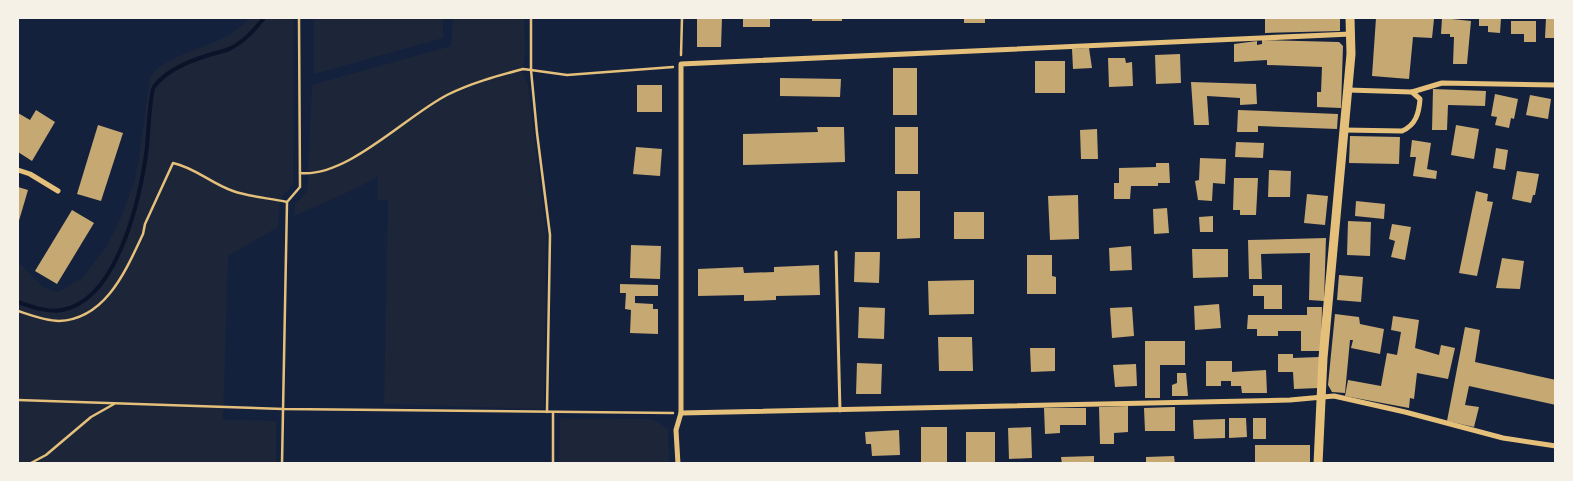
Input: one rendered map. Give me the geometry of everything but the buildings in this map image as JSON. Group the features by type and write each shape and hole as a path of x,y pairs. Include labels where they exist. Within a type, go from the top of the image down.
{"street":[{"path":"1318,464 1320,397 1348,90 1350,18"},
{"path":"678,464 676,430 681,413 681,64 1351,34"},
{"path":"1348,90 1412,92 1442,82 1556,85"},
{"path":"1344,130 1402,131 1408,129 1419,112 1420,99 1412,92"},
{"path":"18,170 30,174 58,191"},
{"path":"681,413 1290,400 1334,396 1503,438 1556,446"}],"lane":[{"path":"836,252 840,411"}],"path":[{"path":"282,464 287,202 300,187 299,18"},
{"path":"531,18 531,70 550,235 547,412"},
{"path":"300,173 315,174 339,164 371,147 446,96 472,84 523,69 567,75 671,68 681,64 682,18"},
{"path":"18,311 59,321 84,314 110,296 143,234 145,224 172,164 190,167 212,183 234,192 287,202"},
{"path":"18,400 283,409 681,413"},
{"path":"29,464 46,455 91,416 115,403"},
{"path":"553,464 554,412"}],"shaded area":[{"path":"249,18 294,18 293,185 280,199 278,227 228,256 223,420 276,421 276,463 18,464 18,264 43,287 58,292 82,278 107,246 122,215 135,180 150,77 170,60 225,37 238,29"},
{"path":"314,18 443,18 443,38 314,74"},
{"path":"453,18 524,18 525,56 522,72 528,85 546,234 544,409 384,404 388,200 377,200 378,176 359,187 294,216 295,204 307,192 312,85 451,46"},
{"path":"560,418 649,419 658,422 668,429 669,463 559,463"}],"waterway":[{"path":"18,302 45,310 57,311 82,302 98,287 112,266 124,242 132,217 144,167 150,106 154,87 178,67 201,57 226,50 241,42 264,18"}]}
